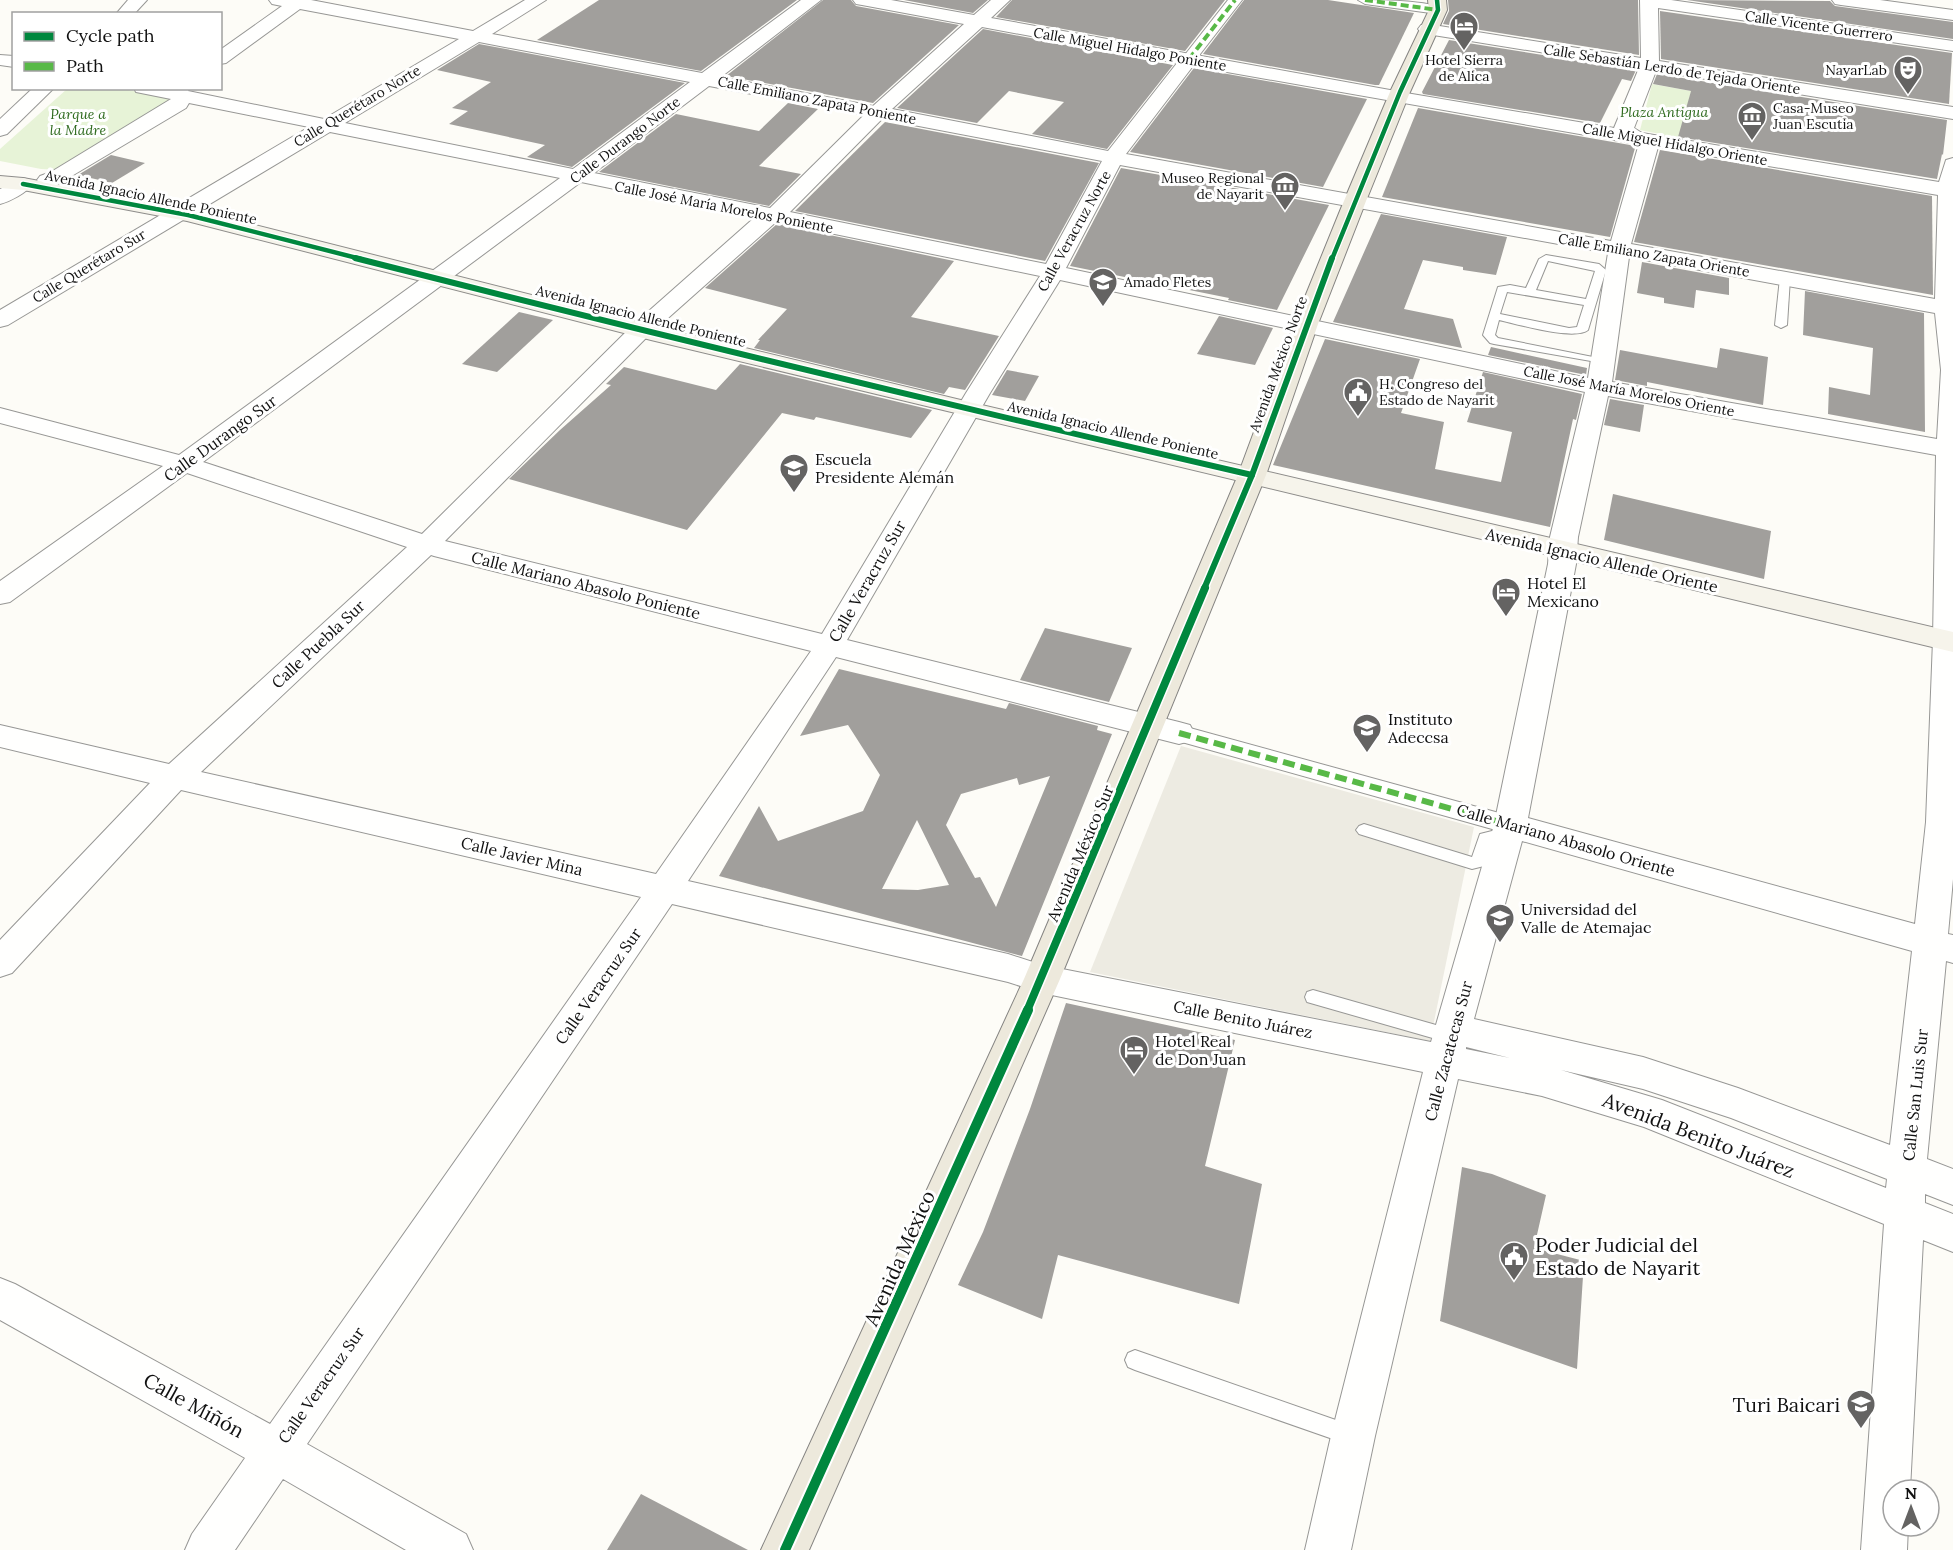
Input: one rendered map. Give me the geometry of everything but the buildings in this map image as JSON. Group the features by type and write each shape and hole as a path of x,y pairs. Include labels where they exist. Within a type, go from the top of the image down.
{"main road":[{"name":"Avenida México Norte","path":"1157,732 1306,324 1437,5"},
{"name":"Avenida Ignacio Allende Poniente","path":"0,172 23,182 178,213 969,411 1252,475"},
{"name":"Avenida Ignacio Allende Oriente","path":"1252,475 1563,551 1950,641"},
{"name":"Avenida México Sur","path":"1042,979 1157,732"},
{"name":"Avenida México","path":"785,1550 1042,979"}],"street":[{"path":"126,12 138,0"},
{"name":"Calle Querétaro Norte","path":"178,213 537,0"},
{"name":"Calle Durango Norte","path":"437,278 577,177 813,0"},
{"name":"Calle Miguel Hidalgo Poniente","path":"862,0 1398,97"},
{"name":"Calle Puebla Sur","path":"0,963 174,778 427,544 641,330 763,221 772,217 880,112 1001,0"},
{"path":"1189,59 1236,0"},
{"path":"1365,0 1437,5"},
{"path":"1841,0 1953,15"},
{"path":"222,57 292,1"},
{"name":"Calle Emiliano Zapata Poniente","path":"292,1 1115,158 1355,201"},
{"path":"1641,139 1623,130 1649,66 1649,1"},
{"name":"Calle Vicente Guerrero","path":"1649,1 1953,46"},
{"name":"Calle Sebastián Lerdo de Tejada Oriente","path":"1427,30 1953,113"},
{"name":"Calle Veracruz Norte","path":"969,411 1052,272 1115,158 1189,59"},
{"path":"0,130 43,90"},
{"name":"Calle José María Morelos Poniente","path":"162,90 180,92 772,217 1306,324"},
{"path":"0,198 23,182 58,176 179,104 180,92"},
{"name":"Calle Miguel Hidalgo Oriente","path":"1398,97 1952,191"},
{"name":"Calle Zacatecas Sur","path":"1328,1550 1353,1436 1449,1041 1508,833 1563,551 1604,362 1619,249 1649,145 1641,139"},
{"name":"Calle San Luis Sur","path":"1884,1550 1907,1170 1942,946 1948,823 1953,371 1950,308 1953,164"},
{"name":"Calle Emiliano Zapata Oriente","path":"1355,201 1950,308"},
{"name":"Calle Querétaro Sur","path":"0,320 178,213"},
{"name":"Calle Durango Sur","path":"0,595 185,464 437,278"},
{"name":"Calle José María Morelos Oriente","path":"1306,324 1598,387 1951,449"},
{"name":"Calle Veracruz Sur","path":"208,1550 665,888 829,646 969,411"},
{"name":"Calle Mariano Abasolo Poniente","path":"0,414 185,464 427,544 1157,732"},
{"name":"Calle Mariano Abasolo Oriente","path":"1157,732 1508,833 1942,946"},
{"name":"Calle Javier Mina","path":"0,736 174,778 665,888 1008,968 1042,979"},
{"name":"Calle Benito Juárez","path":"1042,979 1449,1041"},
{"name":"Avenida Benito Juárez","path":"1449,1041 1468,1051 1520,1045 1582,1057 1643,1073 1738,1104 1953,1187"},
{"name":"Avenida Benito Juárez","path":"1449,1041 1542,1080 1649,1112 1953,1233"},
{"name":"Calle Miñón","path":"0,1298 276,1450 450,1550"}],"lane":[{"path":"1583,264 1591,243"},
{"path":"1495,316 1576,331 1582,330 1601,270 1595,266 1551,258 1544,259 1530,292"},
{"path":"1781,325 1785,278"},
{"path":"1590,303 1502,289 1489,335 1494,341 1604,362"},
{"path":"1364,830 1472,863 1478,862 1485,838 1508,833"},
{"path":"1313,997 1449,1041"},
{"path":"1135,1360 1353,1436"}],"green space":[{"name":"Plaza Antigua","path":"1652,84 1691,91 1680,138 1640,130"},
{"name":"Parque a la Madre","path":"66,90 129,90 173,99 59,170 0,161 0,149"}],"shaded area":[{"path":"1181,746 1474,827 1430,1041 1090,972"}],"marked path":[{"path":"1189,59 1235,0"},
{"path":"1365,0 1438,10"},
{"path":"1179,733 1510,825"}],"cycle path":[{"path":"785,1550 1042,979 1252,475 1306,324 1355,201 1400,92 1438,10 1437,0"},
{"path":"23,184 188,215 651,333 969,410 1252,475"}],"place":[{"name":"Hotel Sierra de Alica","path":"1464,52"},
{"name":"NayarLab","path":"1908,96"},
{"name":"Casa-Museo Juan Escutia","path":"1752,142"},
{"name":"Museo Regional de Nayarit","path":"1285,212"},
{"name":"Amado Fletes","path":"1103,308"},
{"name":"H. Congreso del Estado de Nayarit","path":"1358,418"},
{"name":"Escuela Presidente Alemán","path":"794,494"},
{"name":"Hotel El Mexicano","path":"1506,618"},
{"name":"Instituto Adeccsa","path":"1367,754"},
{"name":"Universidad del Valle de Atemajac","path":"1500,944"},
{"name":"Hotel Real de Don Juan","path":"1134,1076"},
{"name":"Poder Judicial del Estado de Nayarit","path":"1514,1282"},
{"name":"Turi Baicari","path":"1861,1430"}]}
